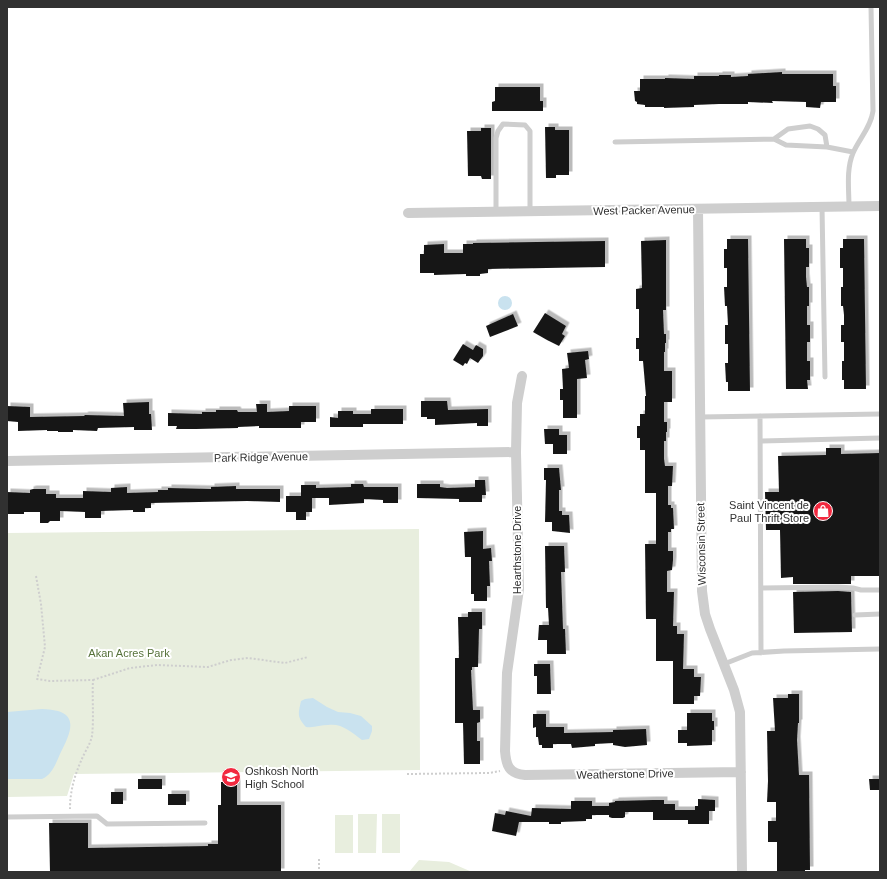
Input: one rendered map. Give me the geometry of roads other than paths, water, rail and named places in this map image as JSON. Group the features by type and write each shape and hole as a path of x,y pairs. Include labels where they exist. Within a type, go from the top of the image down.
{"street":[{"name":"West Packer Avenue","path":"408,213 880,206"},
{"name":"Wisconsin Street","path":"698,209 702,591 705,614 734,690 740,712 742,872"},
{"name":"Hearthstone Drive","path":"509,768 506,763 505,751 507,672 519,589 516,452 517,403 522,376"},
{"name":"Park Ridge Avenue","path":"7,461 516,452"},
{"name":"Weatherstone Drive","path":"509,768 518,775 741,772"}],"lane":[{"path":"848,207 849,165 853,152 872,118 873,111 872,7"},
{"path":"496,212 496,138 498,130 503,124 516,123 525,125 530,131 530,212"},
{"path":"774,139 788,129 810,126 818,129 825,135 827,147"},
{"path":"615,142 774,139 786,145 827,147 853,152"},
{"path":"822,207 825,377"},
{"path":"700,417 880,414"},
{"path":"760,416 761,653"},
{"path":"760,441 880,438"},
{"path":"761,588 838,587 862,590 880,590"},
{"path":"856,615 880,614"},
{"path":"724,664 752,653 880,649"},
{"path":"7,817 97,816 107,824 205,823"}],"water":[{"path":"502,296 508,296 512,300 512,306 508,310 502,310 498,306 498,300"},
{"path":"313,698 338,712 361,716 372,726 369,739 362,740 338,725 306,727 301,721 299,709 301,701"},
{"path":"42,709 54,710 63,713 68,717 70,722 68,737 55,765 51,772 42,779 7,779 7,712"}],"place":[{"name":"Saint Vincent de Paul Thrift Store","path":"823,511"},
{"name":"Oshkosh North High School","path":"231,777"}],"park label":[{"name":"Akan Acres Park","path":"129,653"}]}
